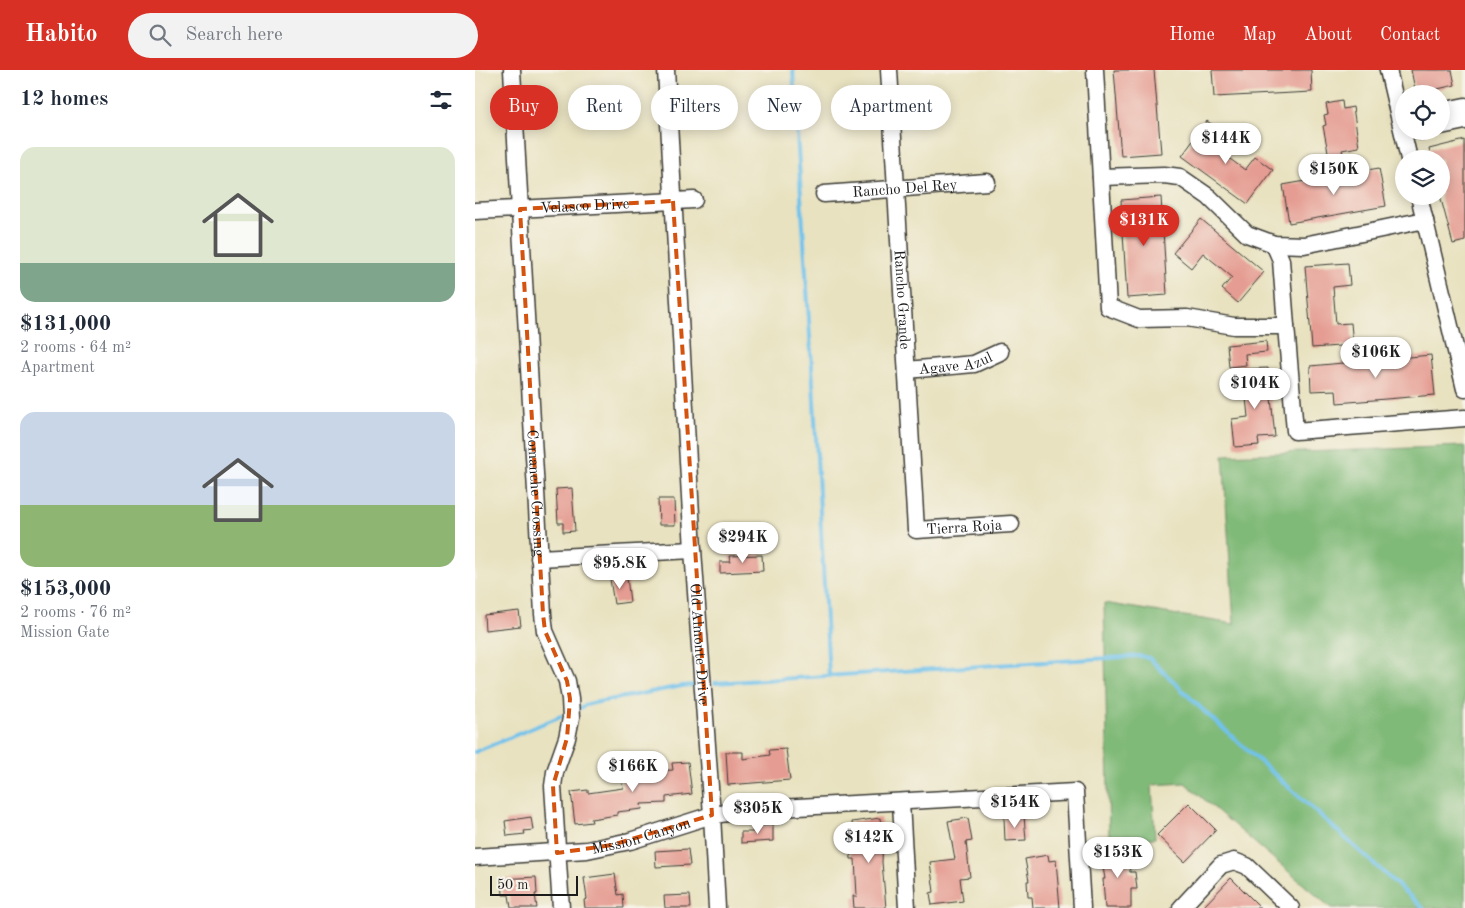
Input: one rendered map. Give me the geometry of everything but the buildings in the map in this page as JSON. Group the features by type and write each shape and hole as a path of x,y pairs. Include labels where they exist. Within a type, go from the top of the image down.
{"street":[{"name":"Comanche Crossing","path":"512,70 539,558 545,631 567,681 570,699 571,718 567,738 555,772 553,786 561,908"},
{"name":"Old Almonte Drive","path":"666,70 693,550 717,908"},
{"name":"Rancho Grande","path":"889,70 916,530"},
{"path":"1095,70 1108,307 1139,318 1187,318 1234,326 1286,326"},
{"path":"1388,70 1395,97"},
{"path":"1450,109 1465,106"},
{"path":"1450,124 1465,121"},
{"path":"1101,177 1164,175 1180,177 1209,197 1247,234 1275,244 1304,245 1425,220"},
{"name":"Rancho Del Rey","path":"824,194 987,182"},
{"name":"Velasco Drive","path":"475,212 694,200"},
{"path":"1421,205 1465,390"},
{"path":"1275,244 1281,260 1295,431 1465,418"},
{"name":"Agave Azul","path":"907,370 974,364 1000,352"},
{"name":"Tierra Roja","path":"916,530 1011,524"},
{"path":"539,558 693,550"},
{"name":"Mission Canyon","path":"475,857 557,853 612,845 712,815 761,809 901,803 1075,792 1082,908"},
{"path":"901,803 907,908"},
{"path":"1181,908 1221,865 1234,861 1247,866 1291,908"}],"highlighted area":[{"path":"673,201 712,815 612,845 557,853 553,786 567,738 570,699 567,681 545,631 543,614 520,209"}],"green space":[{"path":"1465,446 1465,908 1331,908 1185,783 1152,785 1155,838 1109,839 1104,603 1234,624 1223,455"}],"waterway":[{"path":"793,70 829,676"},
{"path":"715,683 1140,656 1149,658 1204,711 1423,908"},
{"path":"580,708 588,704 696,685"},
{"path":"475,752 561,716"}]}
